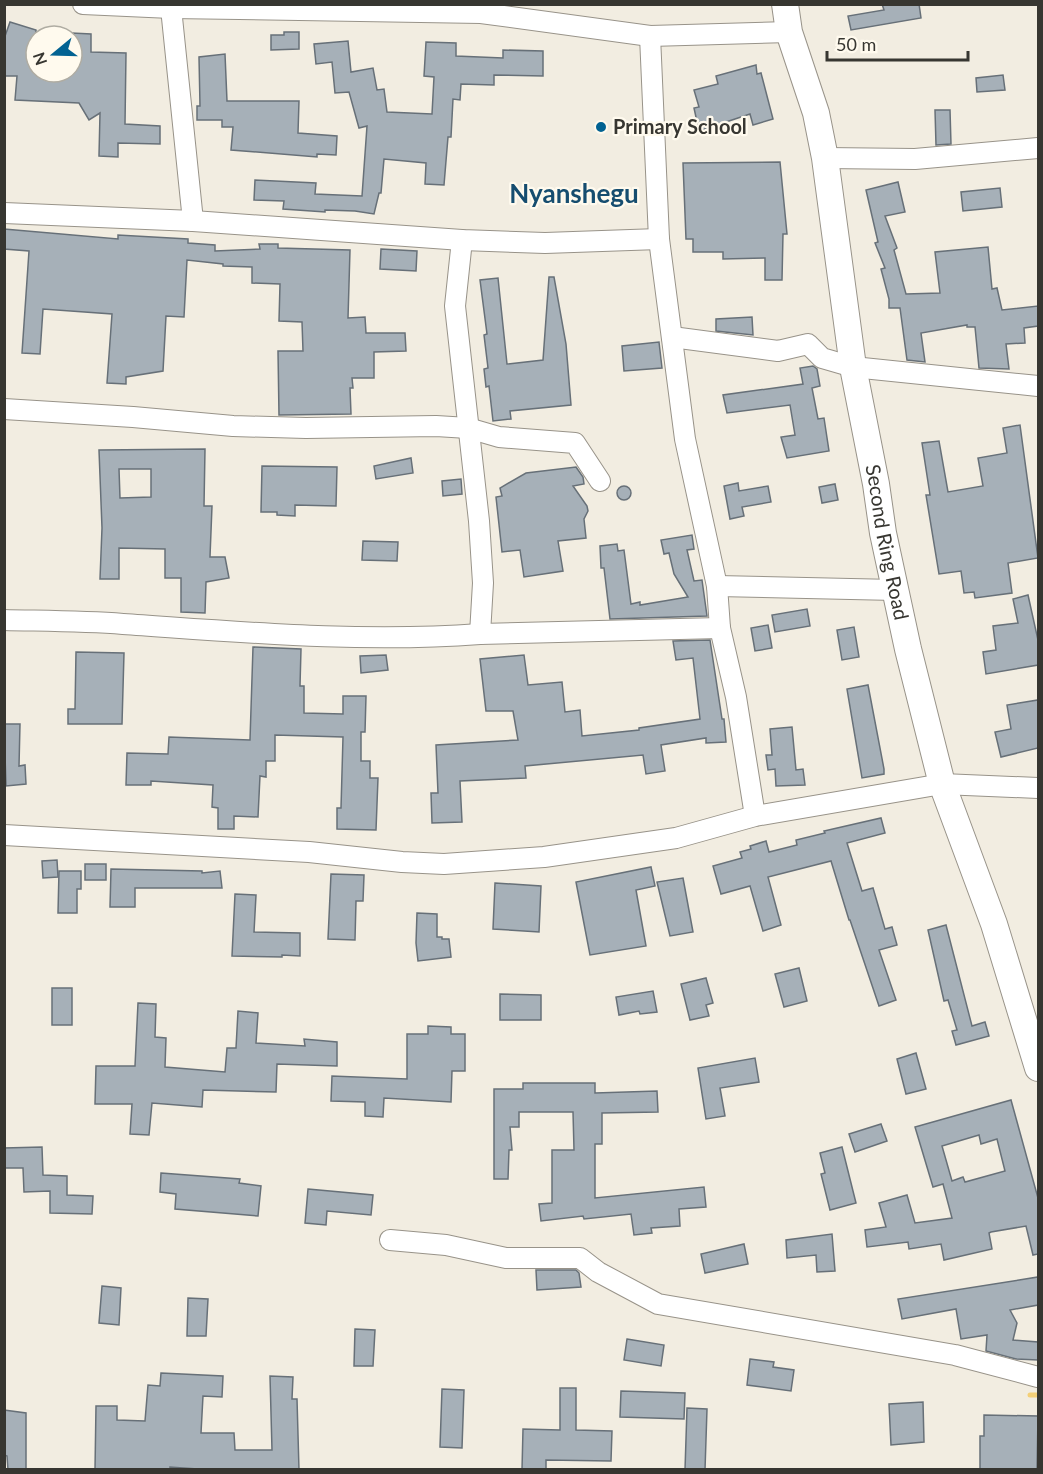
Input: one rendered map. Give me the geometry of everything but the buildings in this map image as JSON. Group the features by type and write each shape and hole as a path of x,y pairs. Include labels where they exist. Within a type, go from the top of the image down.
{"street":[{"path":"83,4 171,8 481,13 650,36 789,32"},
{"name":"Second Ring Road","path":"785,4 789,32 816,113 825,158 853,367 895,590 942,784 994,924 1038,1068"},
{"path":"171,8 193,221"},
{"path":"650,36 659,239 685,439 717,586 720,628 736,697 755,816"},
{"path":"825,158 915,159 1038,148"},
{"path":"4,213 193,221 462,240 545,243 659,239"},
{"path":"462,240 455,306 483,583 480,634"},
{"path":"672,337 778,351 808,344 822,358 853,367 1038,386"},
{"path":"4,409 244,426 468,428 499,437 574,443 600,481"},
{"path":"717,586 895,590"},
{"path":"4,620 123,624 320,636 442,637 720,628"},
{"path":"4,835 287,850 444,864 544,857 676,838 755,816 942,784 1038,788"},
{"path":"390,1240 446,1245 506,1258 580,1258 598,1272 658,1304 955,1355 1038,1377"}],"waterway":[{"path":"1030,1395 1038,1395"}],"place":[{"name":"Primary School","path":"601,127"}],"district":[{"name":"Nyanshegu","path":"574,194"}]}
